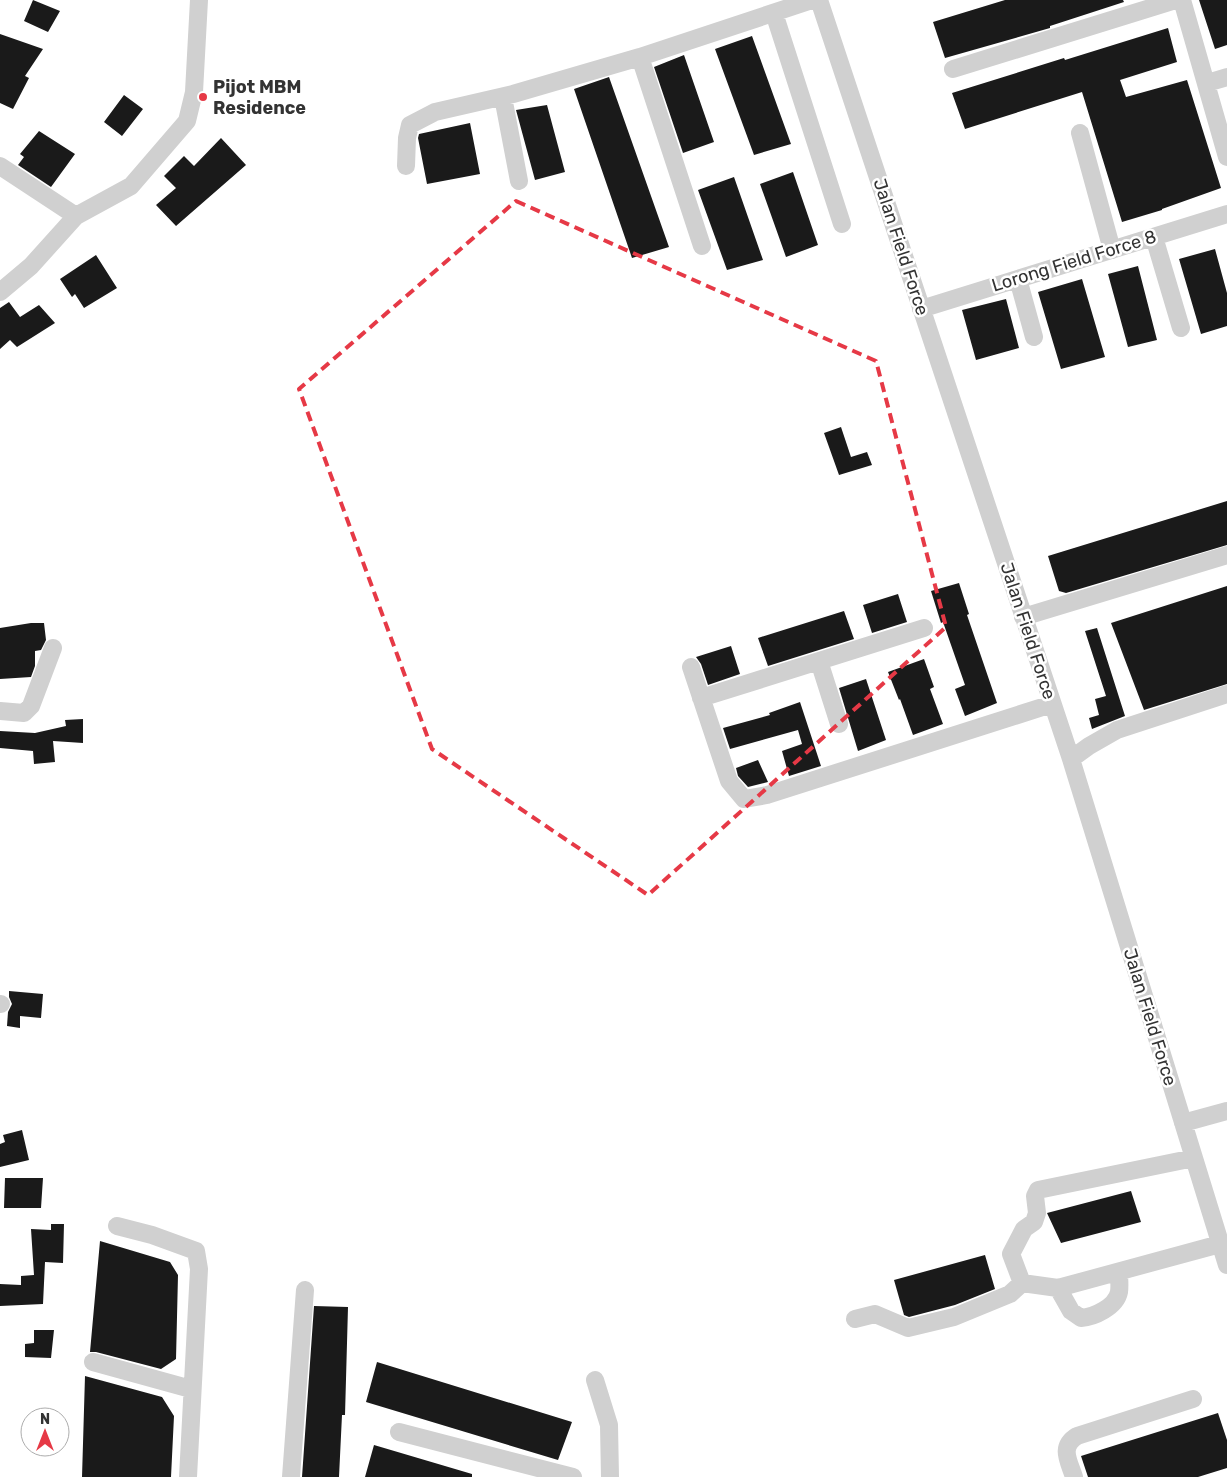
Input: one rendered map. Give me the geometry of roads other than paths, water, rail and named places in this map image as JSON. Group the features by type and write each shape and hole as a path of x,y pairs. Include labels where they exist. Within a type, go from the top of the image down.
{"street":[{"path":"0,292 31,266 76,216 131,186 187,121 194,92 199,0"},
{"path":"406,166 407,138 410,125 435,112 503,97 640,57 812,0"},
{"name":"Jalan Field Force","path":"819,0 1071,759 1227,1265"},
{"path":"953,69 1176,0"},
{"path":"1182,0 1227,156"},
{"path":"774,12 842,224"},
{"path":"640,57 702,246"},
{"path":"1207,83 1227,77"},
{"path":"503,97 519,181"},
{"path":"1080,133 1112,250"},
{"path":"0,166 76,216"},
{"name":"Lorong Field Force 8","path":"921,309 1227,214"},
{"path":"1154,237 1181,328"},
{"path":"1018,279 1034,337"},
{"path":"1024,618 1227,555"},
{"path":"701,698 924,628"},
{"path":"0,711 24,713 31,706 53,648"},
{"path":"819,661 839,724"},
{"path":"691,667 729,781 744,799 767,795 1052,704"},
{"path":"1071,759 1117,730 1227,694"},
{"path":"1183,1123 1227,1110"},
{"path":"1022,1283 1011,1254 1024,1229 1034,1222 1037,1214 1036,1196 1038,1190 1194,1158"},
{"path":"117,1226 152,1235 196,1251 199,1269 188,1477"},
{"path":"1022,1283 1058,1288 1220,1244"},
{"path":"1058,1288 1071,1311 1081,1318 1091,1317 1109,1306 1118,1294 1119,1272"},
{"path":"855,1318 875,1314 908,1328 954,1317 1010,1294 1022,1283"},
{"path":"291,1477 305,1290"},
{"path":"93,1362 192,1389"},
{"path":"595,1380 609,1425 610,1477"},
{"path":"1074,1477 1067,1448 1070,1440 1077,1436 1193,1399"},
{"path":"399,1432 573,1477"}],"place":[{"name":"Pijot MBM Residence","path":"203,97"}]}
